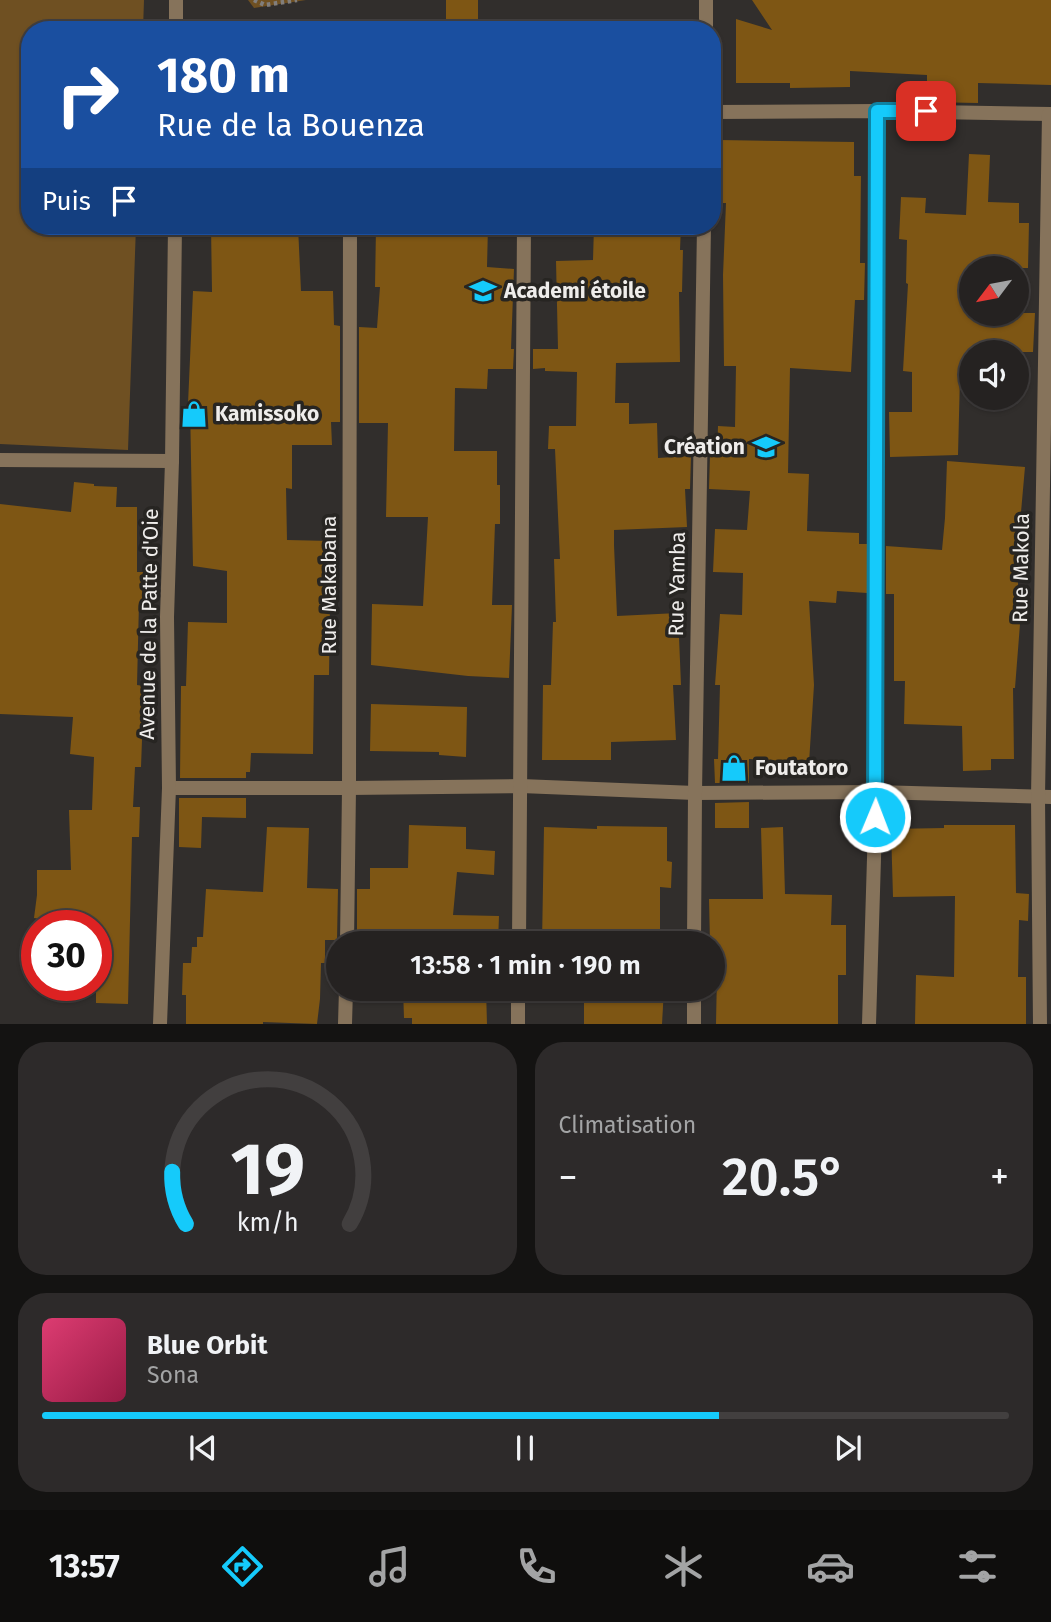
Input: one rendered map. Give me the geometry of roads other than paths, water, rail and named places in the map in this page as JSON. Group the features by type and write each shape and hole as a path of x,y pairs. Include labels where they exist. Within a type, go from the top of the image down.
{"street":[{"path":"176,0 176,21"},
{"path":"706,0 706,21"},
{"path":"869,1024 876,792 877,111"},
{"path":"721,112 1050,114"},
{"name":"Rue Makola","path":"1040,1024 1045,797 1050,114"},
{"name":"Avenue de la Patte d'Oie","path":"160,1024 169,788 167,617 175,235"},
{"name":"Rue Makabana","path":"347,931 350,235"},
{"path":"519,931 524,235"},
{"name":"Rue Yamba","path":"694,931 704,235"},
{"path":"0,460 172,461"},
{"path":"169,788 521,786 695,793 876,792 1045,797"},
{"path":"345,1024 346,1001"},
{"path":"518,1024 519,1001"},
{"path":"694,1001 694,1024"}],"place":[{"name":"Academi étoile","path":"483,291"},
{"name":"Kamissoko","path":"194,414"},
{"name":"Création","path":"766,447"},
{"name":"Foutatoro","path":"734,768"}]}
